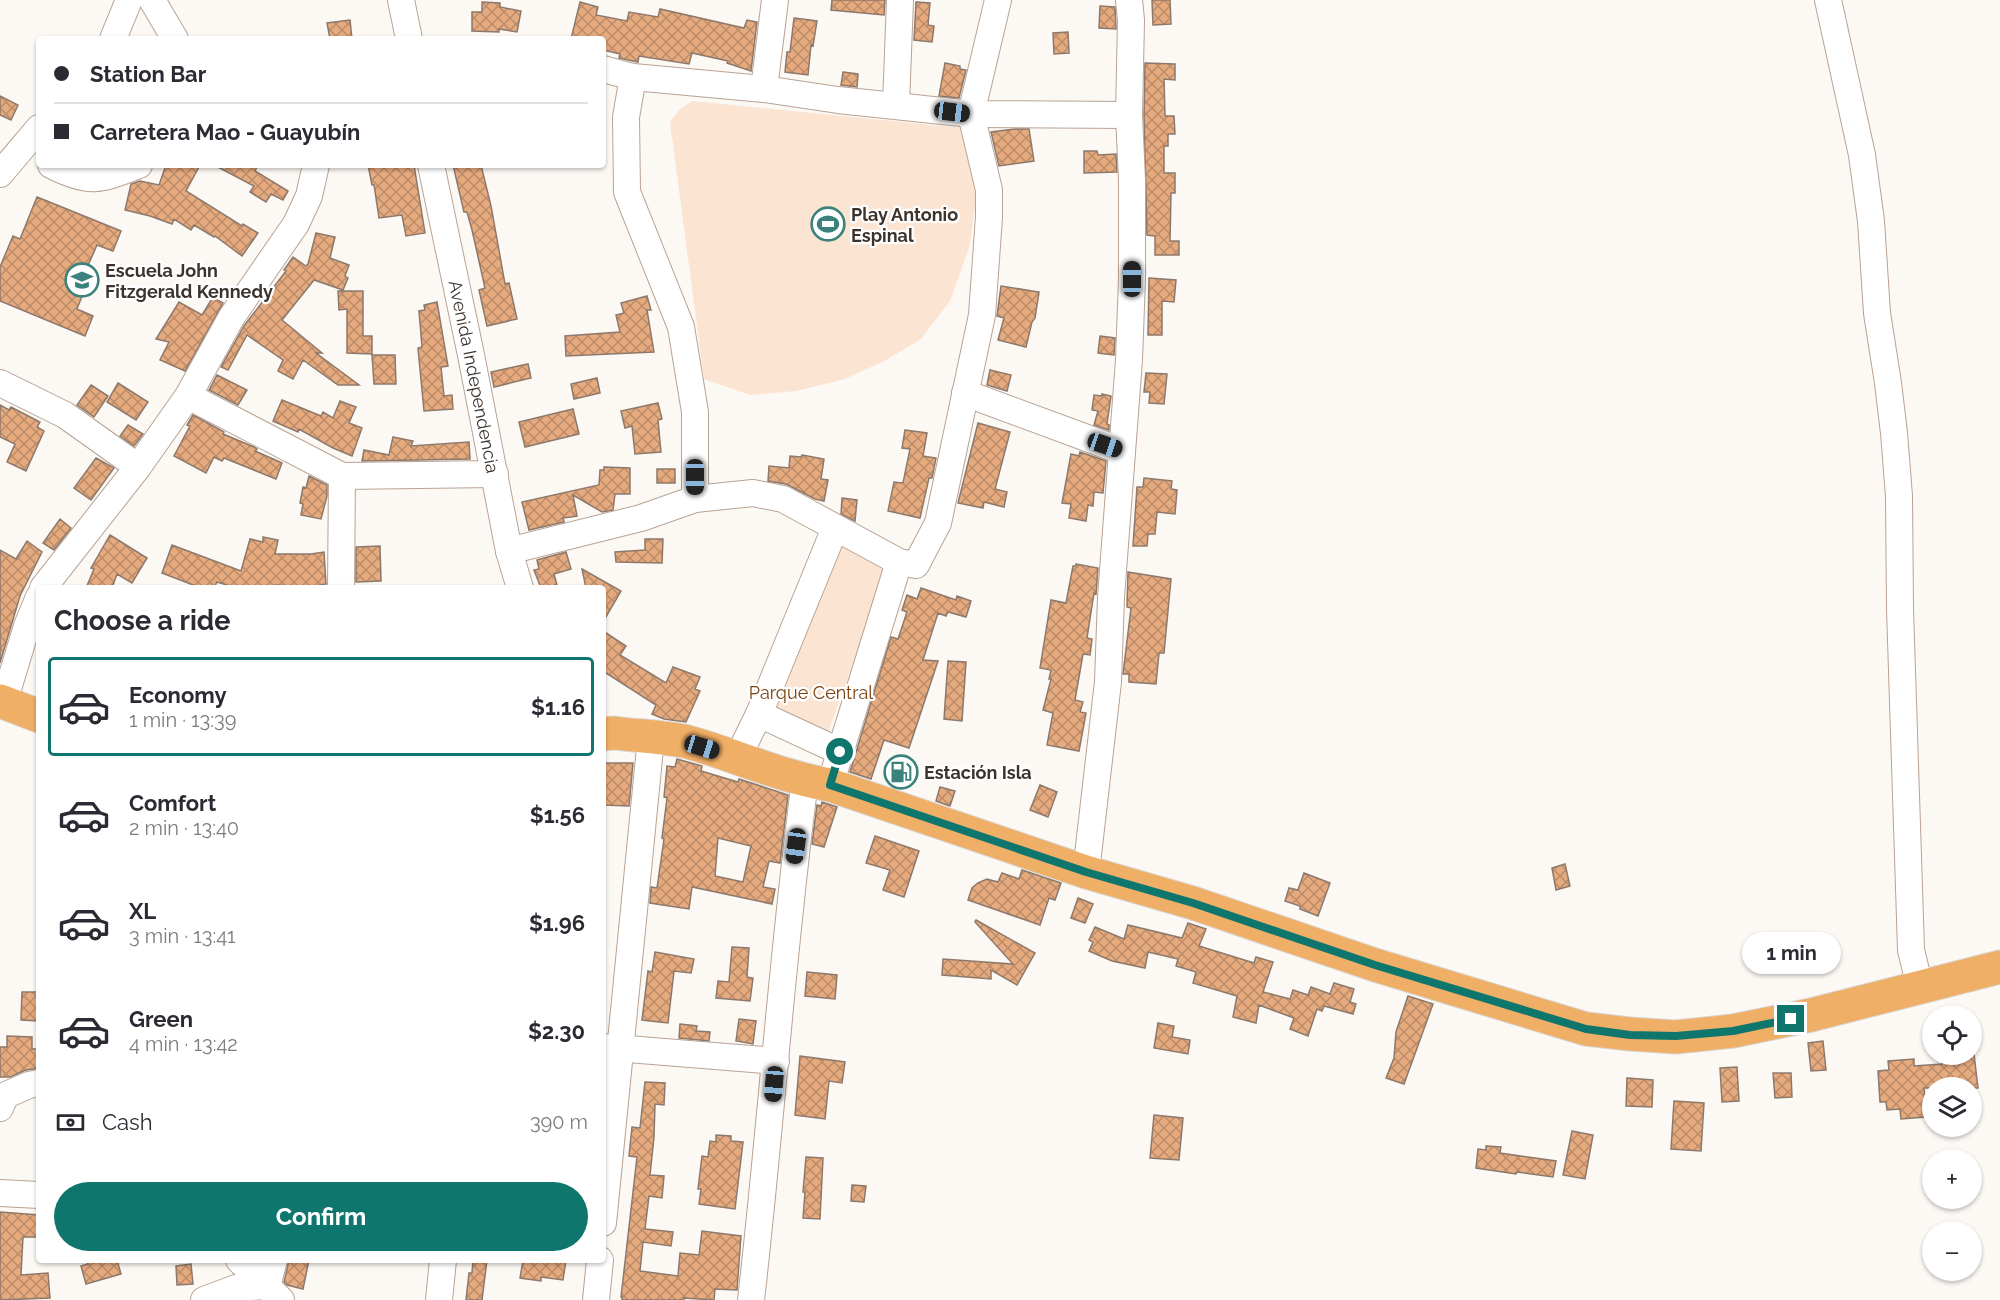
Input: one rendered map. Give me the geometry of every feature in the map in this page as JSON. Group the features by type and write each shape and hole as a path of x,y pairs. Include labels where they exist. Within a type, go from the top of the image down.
{"main road":[{"path":"2,702 36,715"},
{"path":"607,729 651,738 684,741 738,757 1086,872 1193,903 1375,965 1586,1029 1630,1035 1676,1036 1733,1031 1811,1015 2000,967"}],"street":[{"path":"114,36 129,0"},
{"path":"152,0 173,36"},
{"path":"401,0 408,36"},
{"path":"764,89 775,0"},
{"path":"896,105 900,0"},
{"path":"509,551 641,518 695,499 753,494 783,499 899,562 915,565 938,523 982,315 989,189 971,114 998,0"},
{"path":"1086,872 1108,682 1111,597 1129,360 1132,180 1129,115 1131,20 1129,0"},
{"path":"1828,0 1863,166 1871,221 1876,313 1894,433 1899,496 1911,950 1920,987"},
{"path":"606,70 633,77 764,89 838,100 971,114 1129,115"},
{"path":"633,77 626,117 627,192 681,327 695,412 695,499"},
{"path":"0,174 30,154 36,137"},
{"path":"57,168 91,180 131,168"},
{"path":"45,585 138,467 188,396 231,318 296,224 309,196 315,168"},
{"name":"Avenida Independencia","path":"432,168 509,551 519,585"},
{"path":"0,383 65,415 138,467"},
{"path":"965,393 1122,451"},
{"path":"188,396 342,476 495,474"},
{"path":"341,585 342,476"},
{"path":"738,757 759,714 835,528"},
{"path":"751,1300 788,920 818,783 840,752 899,562"},
{"path":"2,702 36,604"},
{"path":"759,714 840,752"},
{"path":"606,1165 612,1048 651,738"},
{"path":"612,1048 776,1061"},
{"path":"0,1108 6,1095 29,1084 36,1083"},
{"path":"0,1193 36,1195"},
{"path":"241,1263 274,1293"},
{"path":"274,1263 274,1293"},
{"path":"439,1300 443,1263"},
{"path":"596,1300 600,1263"},
{"path":"204,1300 236,1288 274,1293"}],"green space":[{"name":"Play Antonio Espinal","path":"692,101 962,128 972,161 976,201 969,248 950,301 920,340 884,361 845,379 796,391 750,395 704,379 670,122 680,109"},
{"name":"Parque Central","path":"842,541 890,564 828,732 772,708"}],"building":[{"path":"832,0 885,0 884,15 831,10"},
{"path":"1152,0 1170,0 1171,24 1153,25"},
{"path":"482,2 500,3 500,7 521,11 517,32 499,29 499,32 472,31 472,12 482,12"},
{"path":"580,2 598,7 596,15 627,21 629,12 658,17 660,9 744,28 747,20 757,22 751,71 727,63 728,61 692,53 689,64 639,56 638,62 619,58 620,54 606,51 606,36 572,36"},
{"path":"916,2 930,3 928,25 934,26 932,42 914,40"},
{"path":"1100,6 1115,7 1116,29 1099,28"},
{"path":"794,18 817,21 813,46 811,45 808,75 785,72"},
{"path":"350,20 352,36 329,36 327,23"},
{"path":"1068,32 1069,53 1054,54 1053,33"},
{"path":"945,63 960,66 960,69 966,70 959,98 939,96"},
{"path":"1145,63 1175,64 1175,80 1164,79 1165,116 1174,116 1175,134 1168,134 1168,146 1164,146 1164,173 1175,173 1175,193 1171,193 1170,241 1179,241 1179,255 1155,255 1155,236 1147,235"},
{"path":"843,72 858,74 857,87 841,85"},
{"path":"0,96 18,105 11,120 0,115"},
{"path":"1029,129 1034,161 999,166 991,132"},
{"path":"1084,151 1097,151 1098,155 1116,154 1117,172 1084,173"},
{"path":"165,168 198,168 186,191 242,226 243,224 258,233 242,256 215,236 194,225 191,230 174,219 172,224 125,210 131,184 140,181 159,185"},
{"path":"220,168 256,168 255,171 288,191 283,200 271,194 266,202 250,192 254,186"},
{"path":"369,168 414,168 425,233 406,236 402,215 379,218 374,185 372,185"},
{"path":"454,168 482,168 505,284 509,283 517,319 487,326 479,290 485,288 472,230 467,212 464,212"},
{"path":"37,197 121,231 113,251 97,245 82,279 88,281 77,309 93,316 85,336 0,301 0,267 13,236 20,239"},
{"path":"316,233 335,237 330,258 349,265 345,276 348,278 343,290 314,280 282,320 322,353 316,353 359,385 338,385 303,360 293,379 278,371 283,360 247,335 228,370 221,367 244,326 286,271 284,270 293,257 306,266 308,264"},
{"path":"1149,278 1176,280 1174,302 1162,301 1162,335 1148,335"},
{"path":"1001,286 1039,292 1035,318 1026,347 998,340 1004,318 997,316"},
{"path":"338,291 363,291 363,336 372,336 372,354 347,353 347,309 339,310"},
{"path":"647,296 651,310 647,310 654,352 566,356 565,336 620,332 616,315 624,313 621,303"},
{"path":"213,297 223,303 185,371 160,360 169,342 156,339 179,302 202,315"},
{"path":"437,302 448,366 441,367 444,396 452,395 453,409 424,411 418,348 422,347 419,311 425,310 424,305"},
{"path":"1100,336 1115,338 1114,355 1098,353"},
{"path":"372,355 395,355 396,384 374,384"},
{"path":"528,364 531,378 494,387 491,372"},
{"path":"990,370 1011,375 1007,391 987,385"},
{"path":"1146,373 1167,374 1164,404 1149,403 1150,392 1144,392"},
{"path":"217,375 247,390 238,405 209,390"},
{"path":"597,378 600,393 574,399 571,384"},
{"path":"118,383 148,402 136,420 107,402"},
{"path":"91,385 108,396 94,417 77,405"},
{"path":"1102,394 1111,396 1107,424 1109,430 1094,425 1098,411 1092,410 1094,395 1102,396"},
{"path":"282,400 321,416 323,412 333,418 340,401 356,407 349,423 362,428 352,456 299,429 298,432 273,421"},
{"path":"658,403 662,419 658,420 661,452 635,454 632,426 625,428 621,411"},
{"path":"0,405 9,410 11,407 40,422 37,427 44,431 26,471 7,462 15,444 0,437"},
{"path":"573,409 579,434 525,447 519,422"},
{"path":"193,415 224,432 223,434 254,447 257,449 255,451 282,463 276,479 224,458 222,461 214,457 206,473 174,456 190,426 187,425"},
{"path":"978,423 1010,432 995,489 1007,492 1004,507 984,502 983,508 958,503"},
{"path":"128,425 143,434 134,446 120,436"},
{"path":"905,430 927,433 923,456 936,458 920,518 888,511 894,482 903,483 910,449 902,448"},
{"path":"393,437 413,441 411,446 469,442 470,459 362,461 364,450 389,455"},
{"path":"1080,452 1106,461 1103,493 1094,492 1093,506 1088,505 1086,521 1069,518 1071,504 1062,503 1071,454 1079,456"},
{"path":"802,455 824,459 821,479 828,480 824,501 815,499 786,484 768,481 769,466 789,468 790,456 801,457"},
{"path":"96,458 114,468 91,500 74,488"},
{"path":"604,467 630,468 630,494 615,494 613,510 602,512 573,495 577,516 563,518 564,522 529,530 522,502 599,485 600,470 604,470"},
{"path":"657,469 675,469 675,483 657,483"},
{"path":"309,476 327,485 327,496 321,519 301,515 303,504 300,503 303,487 306,488"},
{"path":"1144,478 1172,481 1171,489 1177,490 1175,514 1157,512 1155,534 1148,534 1147,546 1133,546 1137,487 1143,487"},
{"path":"842,498 857,500 855,521 841,514"},
{"path":"60,519 71,528 54,550 43,543"},
{"path":"110,535 147,558 132,583 117,574 113,585 87,585 94,569 91,568"},
{"path":"263,537 278,540 275,554 324,552 326,584 227,585 217,582 216,585 193,585 162,573 172,545 241,571 250,539 263,542"},
{"path":"645,539 663,539 662,563 616,562 615,552 645,550"},
{"path":"27,541 42,552 20,596 0,663 0,550 16,559"},
{"path":"380,546 381,581 356,582 356,547"},
{"path":"566,552 571,569 554,574 557,585 540,585 534,570 539,569 537,560"},
{"path":"1076,564 1098,568 1096,594 1094,593 1087,638 1092,639 1090,655 1083,654 1075,700 1083,702 1080,712 1086,713 1079,751 1047,745 1053,713 1043,710 1051,670 1040,668 1051,600 1066,603 1073,566"},
{"path":"582,569 621,591 606,617 606,585 585,585"},
{"path":"1128,572 1171,579 1164,653 1159,653 1156,684 1129,682 1129,674 1123,674 1131,608 1127,607"},
{"path":"921,588 956,600 957,596 971,601 966,617 948,612 946,616 938,613 923,660 938,661 909,748 884,740 871,779 850,772 891,637 898,639 907,612 902,610 907,595 917,599"},
{"path":"606,633 626,646 620,655 666,683 673,667 700,677 695,689 700,691 686,722 664,719 652,714 656,705 606,673"},
{"path":"948,661 966,662 962,721 944,719"},
{"path":"677,759 702,766 701,771 738,782 739,779 788,795 780,863 769,861 763,887 775,889 772,904 692,887 689,909 650,903 651,887 657,888 664,839 662,838 667,798 664,797 667,766 675,767","holes":["718,838 751,846 743,882 715,876"]},
{"path":"606,763 633,763 629,806 606,805"},
{"path":"1040,785 1057,792 1048,817 1030,810"},
{"path":"940,787 955,791 950,806 936,801"},
{"path":"822,802 837,807 824,847 812,844 817,805 821,806"},
{"path":"875,836 919,851 904,897 883,890 890,870 866,863"},
{"path":"1565,864 1570,886 1556,890 1552,868"},
{"path":"1022,870 1061,883 1055,900 1049,898 1040,925 968,900 972,888 978,883 987,879 998,882 1002,873 1019,879"},
{"path":"1304,873 1330,883 1318,916 1285,901 1289,888 1298,890"},
{"path":"1078,898 1093,904 1085,923 1071,918"},
{"path":"976,920 1035,953 1017,985 991,970 991,979 942,975 943,959 1013,964 975,922"},
{"path":"1188,923 1206,929 1199,946 1254,963 1256,957 1273,962 1263,992 1290,999 1293,990 1308,995 1311,987 1330,994 1334,983 1354,989 1350,1002 1356,1004 1353,1014 1324,1006 1322,1011 1317,1009 1308,1036 1290,1029 1294,1018 1259,1005 1256,1023 1233,1017 1237,996 1193,983 1196,972 1176,966 1178,959 1148,952 1145,968 1112,961 1089,951 1093,942 1089,940 1095,927 1124,939 1128,925 1182,938"},
{"path":"732,947 749,948 747,977 753,978 750,1001 716,998 718,981 729,982"},
{"path":"655,952 694,959 691,973 674,971 668,1023 642,1020 648,971 652,972"},
{"path":"807,972 837,975 835,999 805,996"},
{"path":"22,992 36,992 36,1021 21,1020"},
{"path":"1408,996 1433,1004 1404,1084 1386,1078 1394,1058 1396,1032"},
{"path":"739,1019 756,1021 753,1044 736,1041"},
{"path":"1158,1023 1174,1026 1172,1037 1190,1040 1188,1054 1154,1048"},
{"path":"680,1024 697,1026 696,1031 710,1032 709,1041 679,1038"},
{"path":"7,1036 32,1037 32,1049 36,1049 36,1068 10,1077 0,1077 0,1047 7,1047"},
{"path":"1823,1041 1826,1070 1811,1071 1808,1043"},
{"path":"800,1056 845,1062 842,1083 829,1081 825,1119 795,1115"},
{"path":"1914,1059 1914,1066 1975,1065 1977,1077 1922,1077 1922,1117 1901,1119 1900,1109 1887,1110 1886,1102 1880,1102 1878,1071 1889,1070 1888,1061"},
{"path":"1737,1067 1739,1101 1722,1102 1720,1068"},
{"path":"1773,1073 1791,1073 1792,1097 1775,1098"},
{"path":"1627,1078 1653,1080 1652,1107 1626,1106"},
{"path":"645,1082 665,1083 664,1105 655,1104 650,1175 664,1176 662,1198 649,1196 645,1229 673,1232 671,1246 643,1242 640,1271 678,1276 680,1253 699,1255 702,1231 741,1236 737,1290 715,1289 714,1300 684,1298 684,1300 622,1300 621,1297 637,1157 629,1156 632,1127 640,1128"},
{"path":"1674,1101 1704,1103 1701,1151 1671,1149"},
{"path":"1154,1115 1183,1118 1179,1160 1150,1158"},
{"path":"1572,1131 1593,1135 1585,1179 1563,1175"},
{"path":"716,1135 731,1136 731,1141 743,1142 735,1209 699,1204 701,1189 698,1189 702,1156 708,1157 710,1141 716,1142"},
{"path":"1486,1146 1501,1147 1500,1153 1556,1161 1553,1177 1476,1168 1478,1149 1486,1150"},
{"path":"806,1157 823,1158 820,1219 803,1218"},
{"path":"852,1185 866,1186 864,1202 851,1201"},
{"path":"0,1212 36,1215 36,1237 23,1237 21,1275 48,1273 50,1298 0,1300"},
{"path":"118,1263 121,1274 86,1284 81,1266"},
{"path":"288,1263 308,1263 303,1289 284,1282"},
{"path":"473,1263 487,1263 482,1300 466,1300 469,1273 472,1273"},
{"path":"522,1263 566,1263 563,1280 541,1277 541,1281 520,1278"},
{"path":"191,1264 193,1284 177,1285 176,1266"}],"place":[{"name":"Play Antonio Espinal","path":"828,224"},
{"name":"Escuela John Fitzgerald Kennedy","path":"82,280"},
{"name":"Estación Isla","path":"901,772"}],"route":[{"path":"840,752 830,785 1086,872 1193,903 1375,965 1586,1029 1630,1035 1676,1036 1733,1031 1791,1019"}]}
